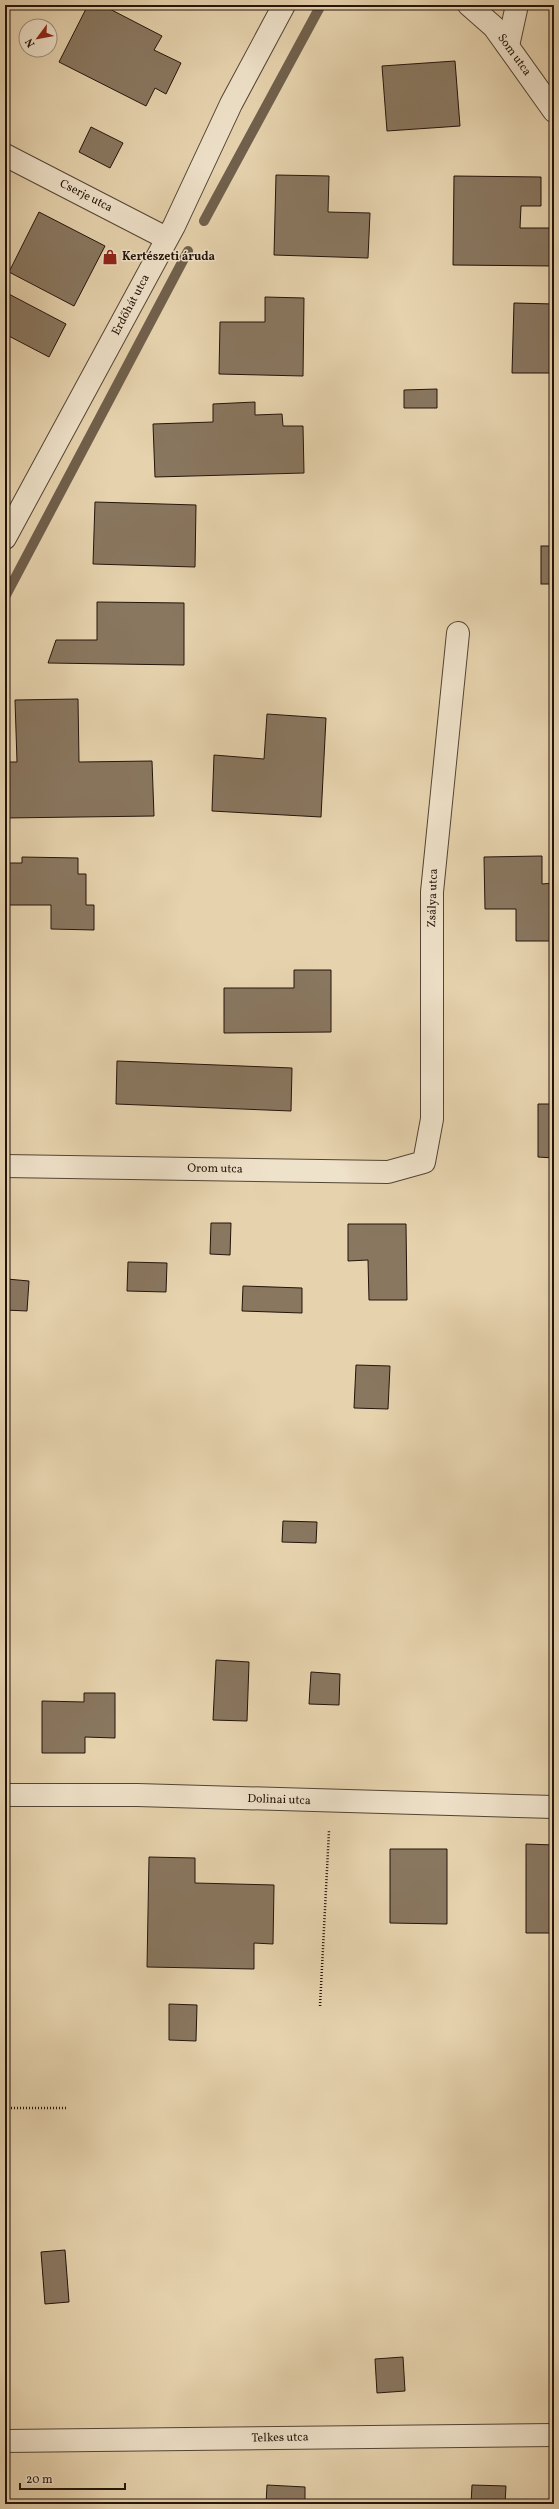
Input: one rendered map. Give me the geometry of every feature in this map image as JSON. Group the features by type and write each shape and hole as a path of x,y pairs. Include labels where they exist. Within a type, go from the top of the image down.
{"street":[{"name":"Erdőhát utca","path":"5,538 95,374 166,238 231,104 284,5"},
{"name":"Som utca","path":"469,5 494,27 554,111"},
{"path":"508,46 517,5"},
{"name":"Cserje utca","path":"5,155 166,238"},
{"name":"Zsálya utca","path":"424,1162 432,1119 432,892 458,633"},
{"name":"Orom utca","path":"5,1166 388,1172 424,1162"},
{"name":"Dolinai utca","path":"5,1795 137,1795 330,1802 554,1807"},
{"name":"Telkes utca","path":"5,2441 554,2435"}],"path":[{"path":"320,2006 330,1802"},
{"path":"5,2108 66,2108"}],"building":[{"path":"88,5 102,5 162,36 154,50 181,63 166,94 155,88 146,106 59,62"},
{"path":"455,61 460,126 387,131 382,66"},
{"path":"91,127 123,143 110,168 79,152"},
{"path":"276,175 329,176 328,212 370,213 368,258 274,255"},
{"path":"454,176 541,177 541,206 521,206 520,228 554,228 554,266 453,265"},
{"path":"39,212 105,246 74,306 9,272"},
{"path":"5,292 66,324 49,357 5,334"},
{"path":"265,297 304,298 303,376 219,374 220,322 265,322"},
{"path":"514,303 554,304 554,373 512,373"},
{"path":"437,389 437,408 404,408 404,390"},
{"path":"255,402 255,415 282,414 283,426 303,426 304,473 155,477 153,424 213,422 213,404"},
{"path":"95,502 196,505 195,567 93,564"},
{"path":"541,546 554,546 554,584 541,584"},
{"path":"97,602 184,603 184,665 48,663 56,640 97,640"},
{"path":"78,699 79,762 152,761 154,816 5,818 5,762 17,762 15,700"},
{"path":"267,714 326,718 321,817 212,811 214,755 264,759"},
{"path":"542,856 542,884 554,883 554,941 516,941 516,909 485,909 484,857"},
{"path":"22,857 78,858 78,874 86,874 86,905 94,905 94,930 51,929 51,905 5,905 5,863 22,863"},
{"path":"294,970 331,970 331,1032 224,1033 224,988 294,988"},
{"path":"117,1061 292,1068 291,1111 116,1104"},
{"path":"538,1104 554,1104 554,1158 538,1157"},
{"path":"211,1223 231,1223 230,1255 210,1254"},
{"path":"348,1224 406,1224 407,1300 369,1300 368,1260 348,1261"},
{"path":"128,1262 167,1263 166,1292 127,1291"},
{"path":"7,1279 29,1281 27,1311 5,1310"},
{"path":"243,1286 302,1288 302,1313 242,1311"},
{"path":"356,1365 390,1366 388,1409 354,1408"},
{"path":"283,1521 317,1522 316,1543 282,1542"},
{"path":"216,1660 249,1662 247,1721 213,1720"},
{"path":"311,1672 340,1674 339,1705 309,1704"},
{"path":"84,1693 115,1693 115,1738 85,1737 85,1753 42,1753 42,1701 84,1702"},
{"path":"526,1844 554,1845 554,1933 526,1933"},
{"path":"390,1849 447,1849 447,1924 390,1923"},
{"path":"149,1857 195,1858 195,1883 274,1885 273,1944 254,1943 254,1969 147,1967"},
{"path":"169,2004 197,2005 196,2041 169,2040"},
{"path":"65,2250 69,2302 45,2304 41,2252"},
{"path":"403,2357 405,2391 377,2393 375,2359"},
{"path":"267,2485 305,2487 305,2504 266,2504"},
{"path":"472,2485 506,2486 505,2504 471,2504"}],"waterway":[{"path":"204,221 321,5"},
{"path":"5,597 188,251"}],"place":[{"name":"Kertészeti áruda","path":"110,257"}]}
